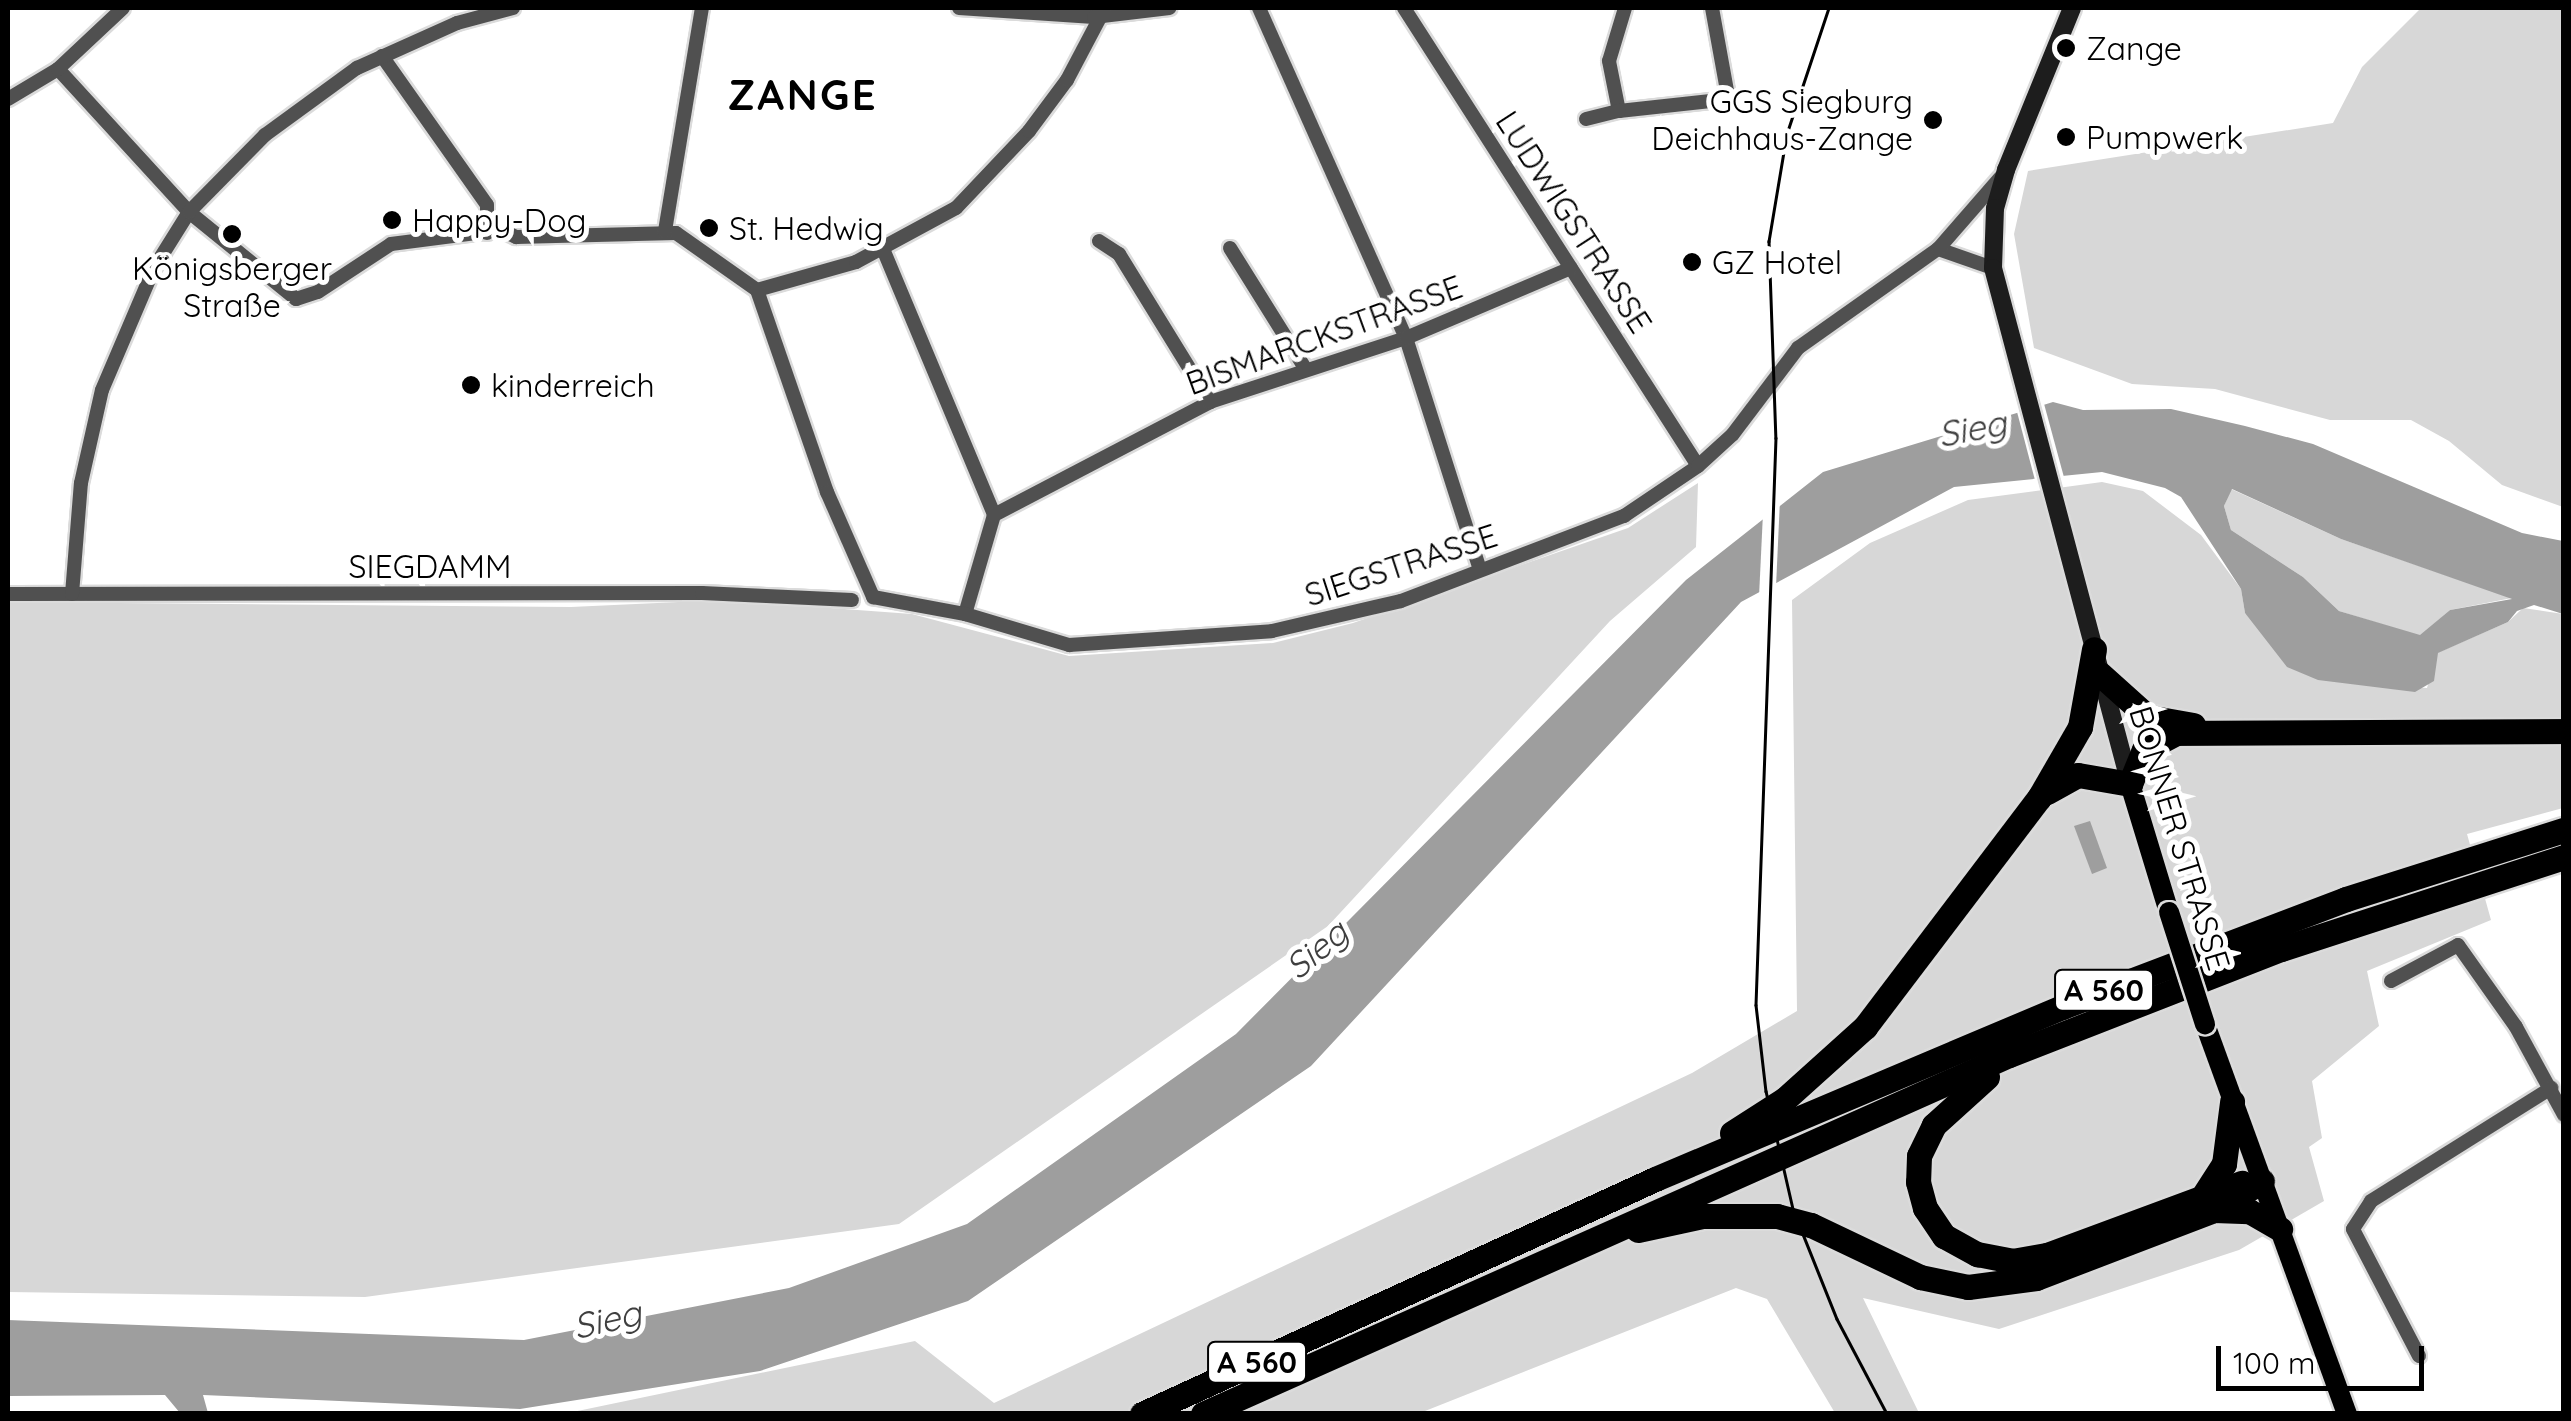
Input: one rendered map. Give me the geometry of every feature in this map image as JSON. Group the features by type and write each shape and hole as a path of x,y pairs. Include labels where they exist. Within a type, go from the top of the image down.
{"highway":[{"path":"2097,662 2148,717 2222,729 2564,731"},
{"path":"1655,1180 1785,1098 1864,1027 2040,798 2077,737 2097,662"},
{"path":"2040,798 2078,775 2130,784 2132,766 2162,739 2222,729"},
{"name":"A 560","path":"1142,1414 1655,1180 2211,948 2564,830"},
{"name":"A 560","path":"1204,1414 1581,1244 2095,1023 2281,949 2564,857"},
{"path":"2095,1023 1955,1100 1919,1156 1924,1208 1944,1236 1977,1254 2012,1261 2047,1254 2210,1202 2249,1211 2280,1230"},
{"path":"2210,1202 2224,1164 2232,1102"},
{"path":"1581,1244 1703,1216 1777,1216 1811,1225 1920,1276 1968,1287 2036,1278 2262,1182"}],"main road":[{"name":"BONNER STRASSE","path":"2072,8 2006,170 1995,208 1993,268 2130,784 2169,912 2232,1102 2347,1414"}],"street":[{"path":"8,99 58,69 123,8"},
{"path":"72,594 80,483 102,390 154,268 189,212 293,112 382,56 457,22 513,8"},
{"path":"665,231 702,8"},
{"path":"960,8 1103,12 1170,8"},
{"path":"1259,8 1406,338 1479,567"},
{"name":"LUDWIGSTRASSE","path":"1404,8 1698,466"},
{"path":"1619,111 1608,60 1625,8"},
{"path":"1712,8 1730,102"},
{"path":"757,290 825,274 883,249 956,208 996,171 1067,80 1103,12"},
{"path":"382,56 487,205 488,233"},
{"path":"58,69 189,212 287,296 313,296 391,244 488,233 665,231 757,290 867,592"},
{"path":"1586,119 1619,111 1730,102 1747,97"},
{"path":"1993,268 1938,249 2006,170"},
{"path":"1099,241 1119,254 1210,402"},
{"path":"1230,248 1304,368"},
{"path":"883,249 994,516 965,614"},
{"name":"SIEGSTRASSE","path":"867,592 965,614 1069,645 1183,642 1312,625 1401,601 1479,567 1624,516 1698,466 1812,336 1938,249"},
{"name":"BISMARCKSTRASSE","path":"994,516 1210,402 1304,368 1406,338 1571,268"},
{"name":"SIEGDAMM","path":"8,594 702,594 852,600 867,592"},
{"path":"2391,980 2458,945 2564,1115"},
{"path":"2419,1356 2353,1229 2371,1200 2550,1088"}],"shaded area":[{"path":"2421,8 2563,8 2563,507 2502,485 2449,441 2411,420 2330,420 2215,389 2132,384 2034,348 2014,234 2028,171 2333,123 2362,67"},
{"path":"2102,482 2143,491 2201,535 2241,589 2245,613 2367,685 2427,688 2437,653 2508,622 2523,608 2563,614 2563,808 2467,834 2491,920 2367,971 2379,1026 2312,1081 2322,1138 2309,1147 2324,1201 2239,1250 1999,1329 1863,1298 1919,1413 1835,1413 1767,1299 1736,1288 1420,1413 563,1414 915,1341 994,1403 1692,1073 1797,1011 1792,600 1870,543 1968,500"},
{"path":"1698,483 1696,547 1610,621 1328,926 899,1224 365,1297 8,1292 8,602 571,607 722,600 912,614 1069,656 1273,643 1353,623 1628,528"},
{"path":"2231,489 2341,539 2512,598 2450,610 2420,636 2339,611 2303,577 2231,530 2224,506"}],"water":[{"name":"Sieg","path":"2053,402 2083,410 2171,409 2313,444 2522,533 2563,541 2563,614 2534,605 2517,611 2508,622 2438,653 2434,681 2415,692 2318,680 2287,667 2245,613 2241,589 2181,497 2165,488 2102,472 1954,487 1741,602 1311,1066 968,1301 760,1371 520,1409 203,1395 208,1413 180,1413 165,1395 8,1396 8,1320 524,1340 789,1288 967,1224 1236,1034 1686,580 1823,472","holes":["2232,489 2341,539 2512,599 2450,610 2420,635 2339,611 2303,577 2231,530 2224,506"]},
{"path":"2090,821 2107,868 2092,874 2074,826"}],"pier":[{"path":"2043,400 2065,481 2036,484 2016,408"},
{"path":"1780,499 1776,587 1759,597 1763,513"}],"tram line":[{"path":"1829,8 1787,134 1769,241 1776,438 1756,1005 1766,1091 1793,1209 1837,1319 1887,1414"}],"place":[{"name":"Zange","path":"2066,48"},
{"name":"GGS Siegburg Deichhaus-Zange","path":"1933,120"},
{"name":"Pumpwerk","path":"2066,137"},
{"name":"Happy-Dog","path":"392,220"},
{"name":"St. Hedwig","path":"709,228"},
{"name":"Königsberger Straße","path":"232,234"},
{"name":"GZ Hotel","path":"1692,262"},
{"name":"kinderreich","path":"471,385"}],"district":[{"name":"ZANGE","path":"803,95"}]}
